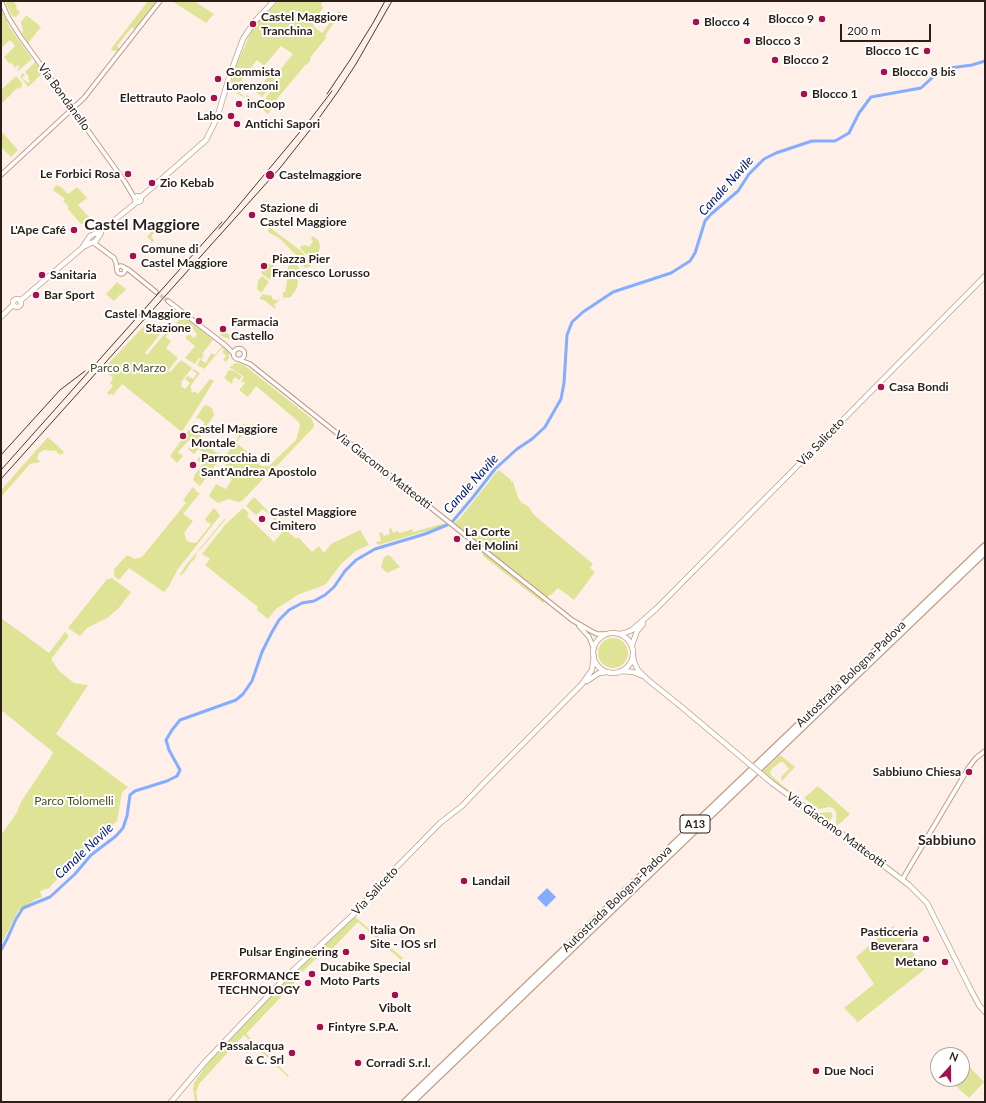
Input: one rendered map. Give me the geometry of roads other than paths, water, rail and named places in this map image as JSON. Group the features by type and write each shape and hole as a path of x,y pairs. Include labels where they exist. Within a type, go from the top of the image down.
{"highway":[{"name":"Autostrada Bologna-Padova","path":"405,1102 985,546"},
{"name":"Autostrada Bologna-Padova","path":"412,1102 985,552"}],"main road":[{"path":"1,317 14,306 20,306 20,301 93,240 136,200 206,140 216,122 230,74 243,39 252,24 274,1"},
{"name":"Via Saliceto","path":"632,645 637,631 658,608 985,276"},
{"name":"Via Saliceto","path":"606,634 619,634 632,630 658,608"},
{"path":"594,649 597,641 606,634"},
{"path":"619,634 629,640 632,645 633,654 629,665 620,671"},
{"name":"Via Saliceto","path":"171,1102 205,1062 285,978 354,914 389,875 440,823 462,806 582,684 592,670 594,649"},
{"name":"Via Giacomo Matteotti","path":"633,654 634,662 638,670 648,680 772,783 846,836 921,896 927,903 972,992 979,1005 985,1012"},
{"path":"594,656 599,666 608,672"},
{"name":"Via Saliceto","path":"582,684 599,673 620,671"},
{"name":"Via Giacomo Matteotti","path":"620,671 633,672 648,680"}],"street":[{"name":"Via Bondanello","path":"2,1 6,13 20,36 131,190 136,200"},
{"path":"1,175 73,109 101,77 160,1"},
{"path":"93,240 113,254 123,266 156,292"},
{"path":"93,240 114,258 117,270"},
{"path":"117,270 118,266 123,266"},
{"path":"123,266 124,272"},
{"path":"117,270 119,273 128,271 136,275"},
{"path":"168,301 225,345 234,353 234,357 240,360 244,356 243,350 240,348 237,349 225,345"},
{"path":"234,353 237,349"},
{"name":"Via Giacomo Matteotti","path":"244,356 250,364 572,620 589,637 594,649"},
{"name":"Via Giacomo Matteotti","path":"240,360 250,364"},
{"name":"Via Giacomo Matteotti","path":"572,620 597,634 606,634"},
{"path":"902,880 969,767 976,758 985,751"}],"water":[{"path":"547,888 556,897 546,907 537,898"}],"waterway":[{"name":"Canale Navile","path":"1,950 23,908 50,897 75,874 91,855 116,836 123,828 127,816 130,795 135,791 167,781 177,776 180,770 169,750 166,740 172,730 180,720 236,700 243,694 252,681 262,652 272,632 279,620 289,610 302,603 314,601 325,595 334,587 345,571 356,560 375,549 425,534 453,521 495,469 545,427 561,399 564,383 567,335 572,322 583,312 613,292 671,273 690,261 695,253 705,221 738,191 749,174 764,159 776,153 812,141 835,141 849,133 859,113 871,97 921,88 935,75 950,68 972,65 985,61"}],"tunnel":[{"path":"156,292 168,301"}],"railway":[{"path":"327,94 350,60 385,1"},
{"path":"1,479 280,168 337,93 356,64 392,1"},
{"path":"219,229 309,121 332,91"},
{"path":"1,470 222,222"},
{"path":"1,455 60,390 85,371"}],"place":[{"name":"Blocco 9","path":"822,19"},
{"name":"Blocco 4","path":"696,22"},
{"name":"Castel Maggiore Tranchina","path":"253,24"},
{"name":"Blocco 3","path":"747,41"},
{"name":"Blocco 1C","path":"927,51"},
{"name":"Blocco 2","path":"775,60"},
{"name":"Blocco 8 bis","path":"884,72"},
{"name":"Gommista Lorenzoni","path":"218,79"},
{"name":"Blocco 1","path":"804,94"},
{"name":"Elettrauto Paolo","path":"214,98"},
{"name":"inCoop","path":"239,104"},
{"name":"Labo","path":"231,116"},
{"name":"Antichi Sapori","path":"237,124"},
{"name":"Le Forbici Rosa","path":"128,174"},
{"name":"Castelmaggiore","path":"270,175"},
{"name":"Zio Kebab","path":"152,183"},
{"name":"Stazione di Castel Maggiore","path":"252,215"},
{"name":"L'Ape Café","path":"74,230"},
{"name":"Comune di Castel Maggiore","path":"133,256"},
{"name":"Piazza Pier Francesco Lorusso","path":"264,266"},
{"name":"Sanitaria","path":"42,275"},
{"name":"Bar Sport","path":"36,295"},
{"name":"Castel Maggiore Stazione","path":"199,321"},
{"name":"Farmacia Castello","path":"223,329"},
{"name":"Casa Bondi","path":"881,387"},
{"name":"Castel Maggiore Montale","path":"183,436"},
{"name":"Parrocchia di Sant'Andrea Apostolo","path":"193,465"},
{"name":"Castel Maggiore Cimitero","path":"262,519"},
{"name":"La Corte dei Molini","path":"457,539"},
{"name":"Sabbiuno Chiesa","path":"969,772"},
{"name":"Landail","path":"464,881"},
{"name":"Italia On Site - IOS srl","path":"362,937"},
{"name":"Pasticceria Beverara","path":"926,939"},
{"name":"Pulsar Engineering","path":"346,952"},
{"name":"Metano","path":"945,962"},
{"name":"Ducabike Special Moto Parts","path":"312,974"},
{"name":"PERFORMANCE TECHNOLOGY","path":"308,983"},
{"name":"Vibolt","path":"395,995"},
{"name":"Fintyre S.P.A.","path":"320,1027"},
{"name":"Passalacqua & C. Srl","path":"292,1053"},
{"name":"Corradi S.r.l.","path":"358,1063"},
{"name":"Due Noci","path":"816,1071"}],"district":[{"name":"Castel Maggiore","path":"142,225"},
{"name":"Sabbiuno","path":"947,840"}],"park label":[{"name":"Parco 8 Marzo","path":"128,368"},
{"name":"Parco Tolomelli","path":"74,801"}]}
